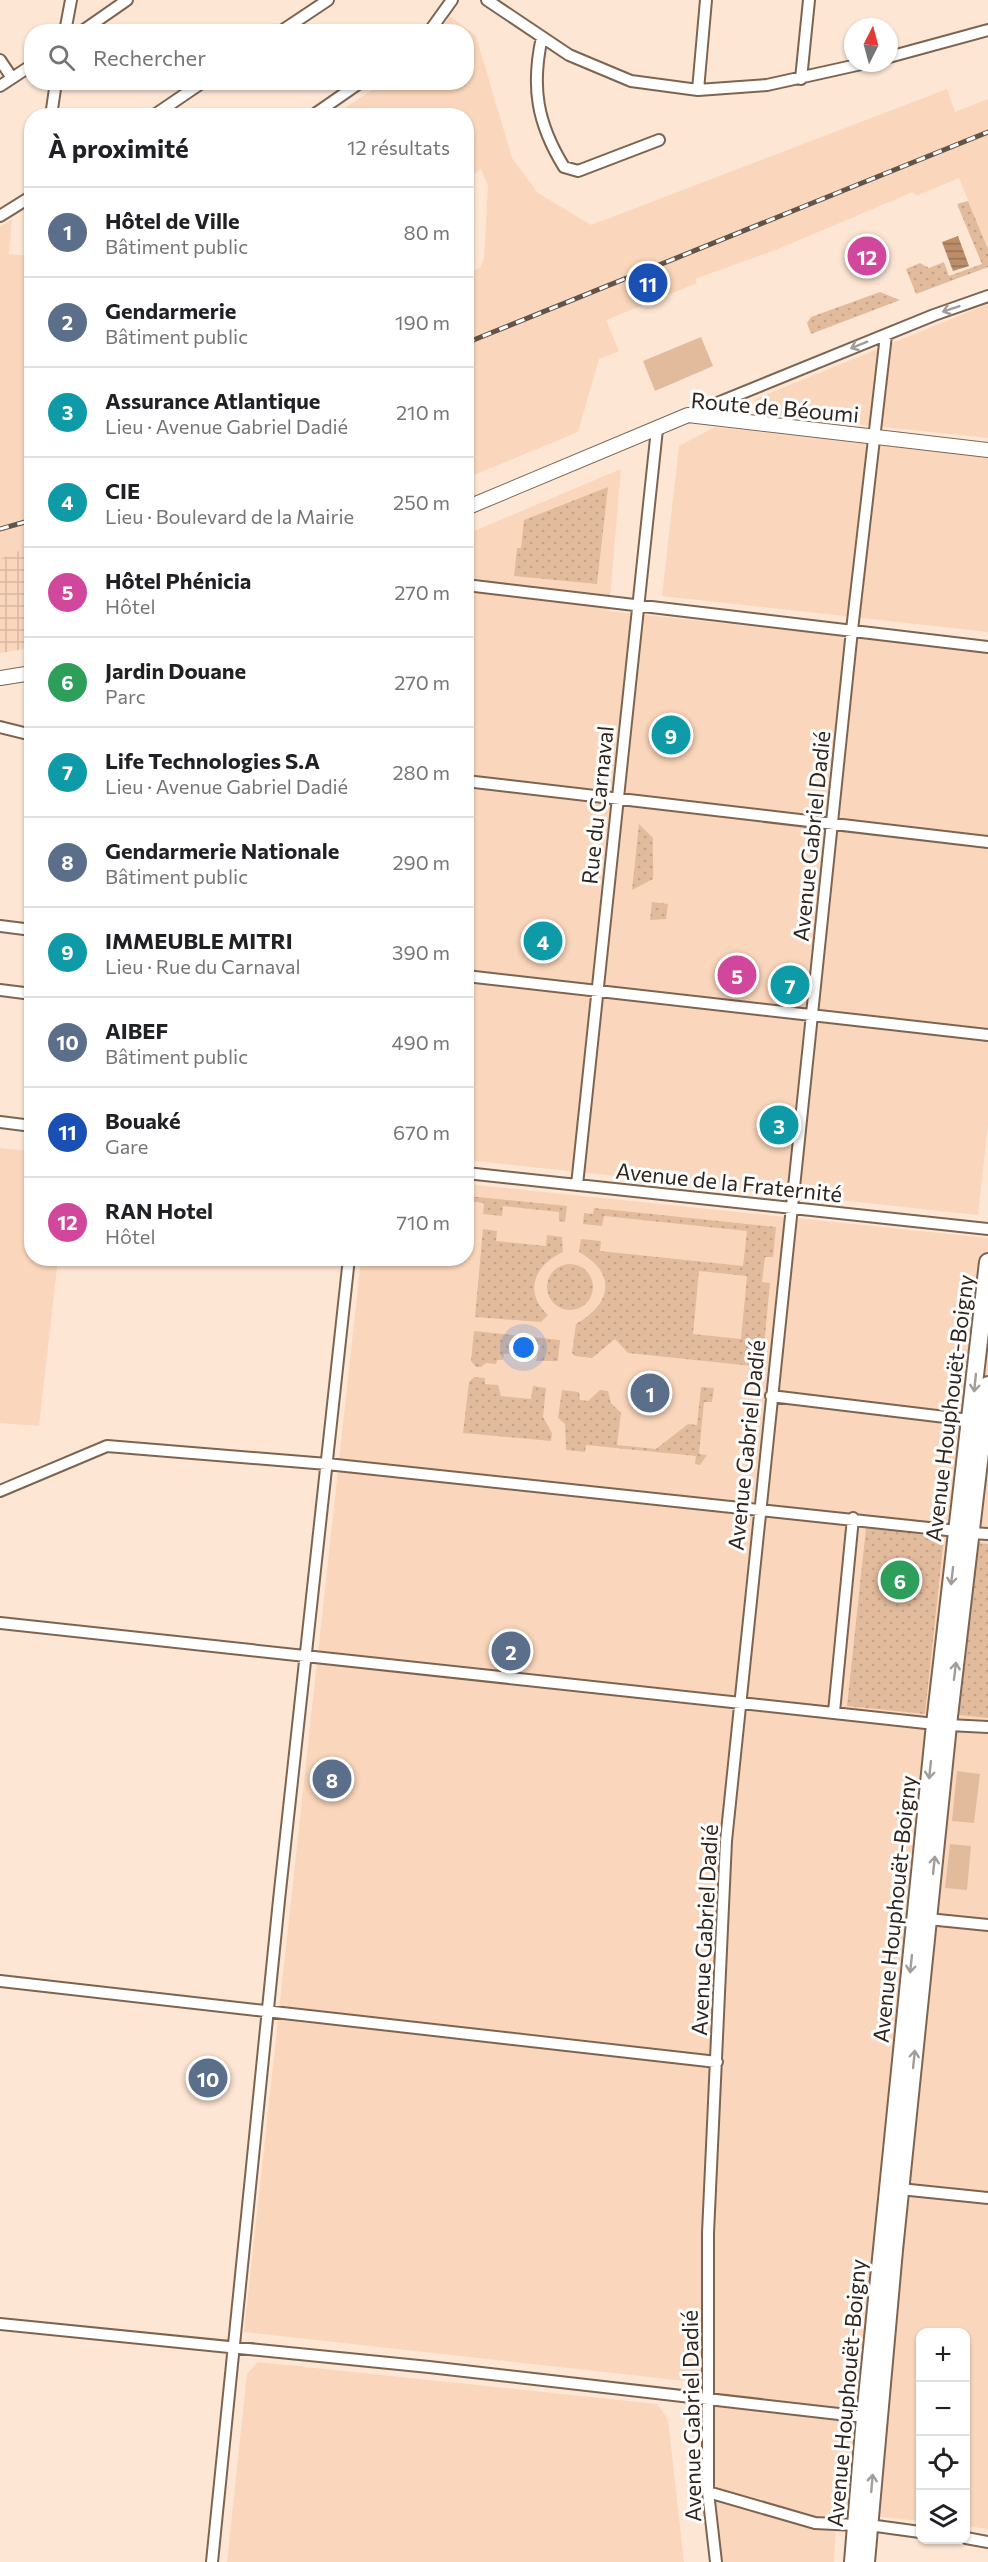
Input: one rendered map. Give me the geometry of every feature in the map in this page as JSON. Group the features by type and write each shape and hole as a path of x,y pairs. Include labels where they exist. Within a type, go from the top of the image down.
{"highway":[{"name":"Avenue Houphouët-Boigny","path":"866,2562 862,2525 865,2417 942,1725 972,1533 981,1421 988,1262"},
{"name":"Avenue Houphouët-Boigny","path":"981,1421 988,1386"},
{"name":"Avenue Houphouët-Boigny","path":"853,2562 862,2525 900,2189 928,1919 942,1725"}],"main road":[{"name":"Route de Béoumi","path":"474,505 688,416 988,450"},
{"path":"0,678 24,674"}],"street":[{"path":"66,24 71,0"},
{"path":"92,24 127,0"},
{"path":"292,24 328,0"},
{"path":"435,24 452,0"},
{"path":"698,90 706,0"},
{"path":"801,79 809,0"},
{"path":"495,2 569,55 631,81 698,90 767,85 844,68"},
{"path":"898,55 988,30"},
{"path":"542,37 535,68 538,104 552,148 564,167 578,171 659,140"},
{"path":"0,60 12,78"},
{"path":"0,86 24,70"},
{"path":"52,108 55,90"},
{"path":"165,108 191,90"},
{"path":"324,108 349,90"},
{"path":"0,216 24,201"},
{"path":"688,416 988,296"},
{"name":"Avenue Gabriel Dadié","path":"716,2562 708,2492 708,2233 726,1842 852,630 886,335"},
{"name":"Rue du Carnaval","path":"577,1185 657,429"},
{"path":"474,586 988,647"},
{"path":"0,727 24,733"},
{"path":"474,783 988,842"},
{"path":"0,926 24,929"},
{"path":"474,977 988,1035"},
{"path":"0,990 24,993"},
{"path":"0,1122 24,1125"},
{"name":"Avenue de la Fraternité","path":"474,1174 988,1229"},
{"path":"212,2562 348,1266"},
{"path":"771,1396 981,1421"},
{"path":"0,1491 106,1446 327,1464 853,1518 972,1533"},
{"path":"834,1712 853,1518"},
{"path":"0,1623 740,1701 942,1725 988,1727"},
{"path":"928,1919 988,1925"},
{"path":"0,1981 717,2062"},
{"path":"900,2189 988,2198"},
{"path":"0,2324 865,2417"},
{"path":"708,2492 815,2523 862,2525 916,2531"},
{"path":"970,2539 988,2541"}],"shaded area":[{"path":"450,16 460,24 445,24"},
{"path":"474,34 512,158 538,193 591,225 947,89 955,112 988,99 988,249 959,178 916,196 913,192 778,249 695,279 697,283 606,320 619,351 599,359 578,432 474,475 474,270 480,268 484,259 488,186 481,169 474,174 474,108 345,108 372,90 474,90"},
{"path":"968,201 988,249 988,267 916,294 906,269 920,263 929,268 944,262 949,276 982,264 957,204"},
{"path":"12,219 9,254 24,255 24,549 0,559 0,227"},
{"path":"958,236 969,266 953,271 942,242"},
{"path":"880,292 900,300 811,334 807,323 811,317"},
{"path":"988,304 988,438 753,413 755,399"},
{"path":"701,337 713,366 655,391 643,361"},
{"path":"715,427 988,457 988,632 662,596 679,446"},
{"path":"621,469 609,611 988,652 988,1125 978,1215 474,1161 474,531"},
{"path":"608,487 597,584 514,576 517,548 521,548 524,520"},
{"path":"24,549 24,649 0,653 0,559"},
{"path":"639,824 653,838 653,879 632,890"},
{"path":"652,902 668,904 666,919 650,920"},
{"path":"0,1148 24,1150 24,1266 57,1266 39,1426 0,1423"},
{"path":"474,1185 988,1238 988,2529 970,2527 970,2328 916,2328 916,2521 865,2515 836,2522 834,2562 722,2562 711,2477 713,2384 244,2332 360,1266 474,1266"},
{"path":"474,1197 567,1206 565,1222 559,1221 559,1212 503,1206 502,1216 483,1214 484,1203 474,1202"},
{"path":"594,1208 776,1227 773,1257 765,1257 762,1282 770,1283 762,1367 628,1353 615,1339 592,1358 575,1356 572,1353 576,1324 597,1307 603,1298 605,1289 600,1270 579,1252 581,1239 601,1241 600,1251 743,1266 747,1231 604,1216 602,1226 583,1224 584,1213 593,1214","holes":["699,1271 747,1276 741,1339 693,1334"]},
{"path":"483,1229 497,1231 496,1241 546,1246 547,1235 562,1237 563,1252 546,1264 536,1279 534,1288 536,1297 548,1315 541,1322 475,1317"},
{"path":"570,1264 586,1271 593,1287 586,1303 570,1310 554,1303 547,1287 554,1271"},
{"path":"474,1331 560,1340 558,1361 536,1361 540,1345 515,1343 510,1346 509,1354 504,1354 503,1360 497,1360 496,1364 486,1363 481,1367 476,1367 471,1361"},
{"path":"474,1377 485,1378 485,1384 498,1385 501,1396 531,1399 533,1386 546,1388 543,1417 552,1433 551,1441 463,1433 469,1382"},
{"path":"701,1387 714,1388 712,1402 704,1402 699,1454 707,1455 700,1465 695,1464 696,1456 586,1445 585,1452 566,1450 565,1424 558,1418 562,1390 579,1392 580,1400 588,1401 600,1390 608,1391 611,1403 621,1413 617,1445 656,1449 688,1424 697,1425"},
{"path":"866,1528 944,1537 925,1714 847,1706"},
{"path":"967,1542 988,1544 988,1718 949,1714"},
{"path":"957,1771 980,1774 974,1823 952,1821"},
{"path":"950,1844 971,1846 967,1890 945,1888"},
{"path":"258,2362 657,2404 668,2419 684,2562 227,2562 247,2374"}],"railway":[{"path":"474,340 988,132"},
{"path":"0,529 24,522"}],"place":[{"name":"RAN Hotel","path":"867,256"},
{"name":"Bouaké","path":"648,283"},
{"name":"IMMEUBLE MITRI","path":"671,735"},
{"name":"CIE","path":"543,941"},
{"name":"Hôtel Phénicia","path":"737,975"},
{"name":"Life Technologies S.A","path":"790,985"},
{"name":"Assurance Atlantique","path":"779,1125"},
{"name":"Hôtel de Ville","path":"650,1393"},
{"name":"Jardin Douane","path":"900,1580"},
{"name":"Gendarmerie","path":"511,1651"},
{"name":"Gendarmerie Nationale","path":"332,1779"},
{"name":"AIBEF","path":"208,2078"}]}
